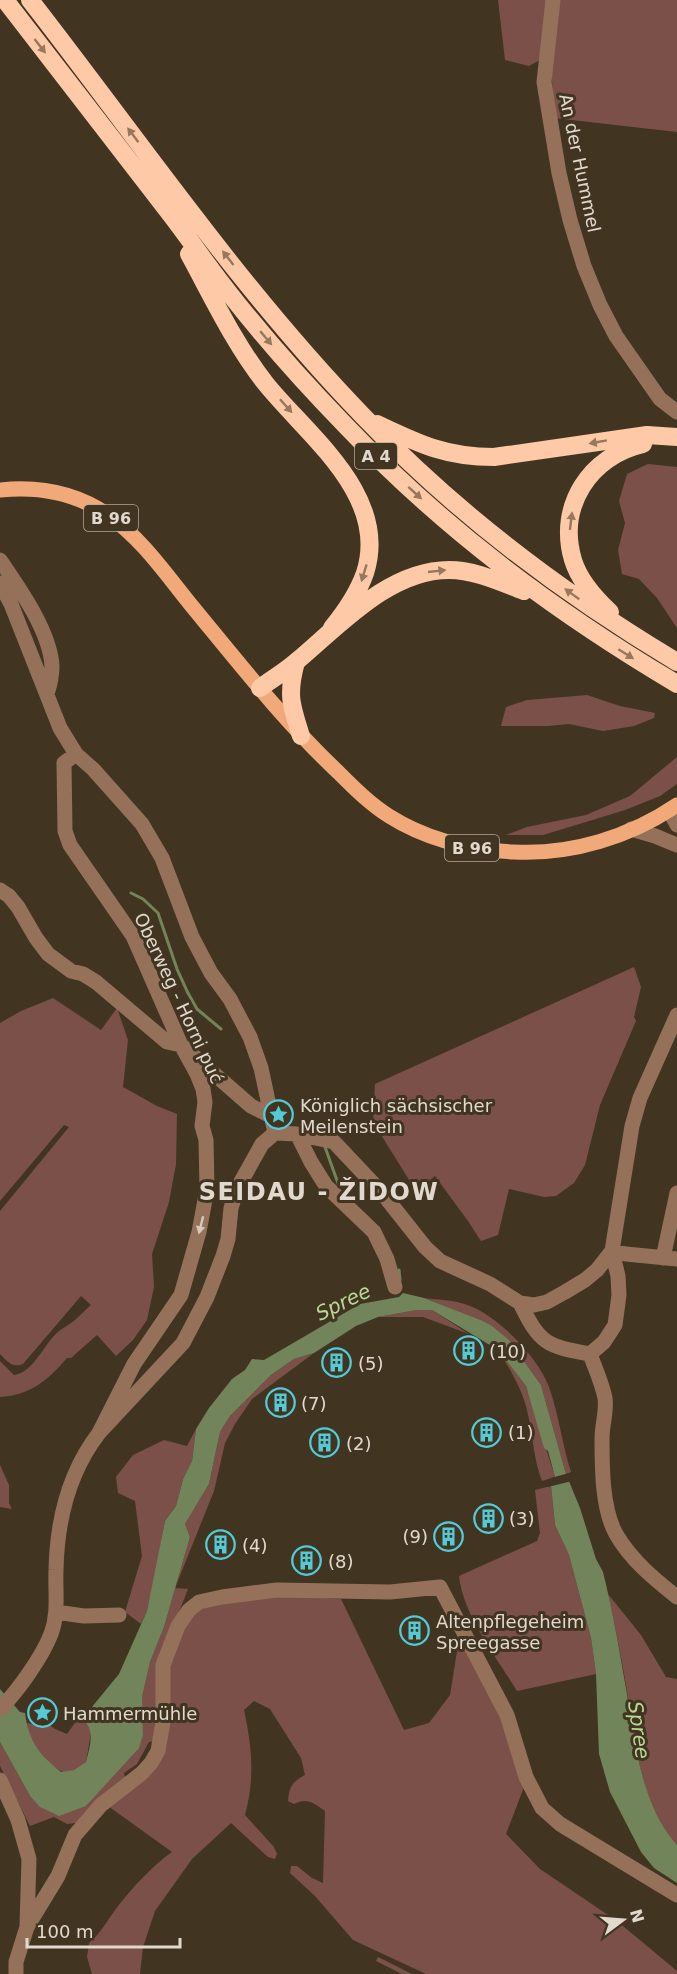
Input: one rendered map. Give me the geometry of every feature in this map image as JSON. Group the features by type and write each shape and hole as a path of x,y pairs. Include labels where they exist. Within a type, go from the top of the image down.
{"highway":[{"name":"A 4","path":"5,0 269,343 345,425 448,523 543,598 593,633 677,684"},
{"name":"A 4","path":"30,0 264,304 364,418 430,481 489,532 582,602 677,662"},
{"path":"174,218 186,248 238,342 266,384 344,473 358,497 367,522 369,548 365,573 354,596 332,628"},
{"path":"364,418 426,447 471,457 526,453 647,435 677,437"},
{"path":"638,639 594,595 578,571 573,561 569,538 571,512 581,486 592,471 607,459 626,448 646,443 677,445"},
{"path":"260,688 296,662 332,628 390,587 410,577 430,572 466,572 543,598"},
{"path":"296,662 290,692 291,704 301,736"}],"main road":[{"name":"B 96","path":"0,490 51,491 77,498 108,516 139,542 301,736 369,802 388,816 429,836 453,844 502,852 549,852 586,846 631,829 673,808"}],"street":[{"name":"An der Hummel","path":"553,0 544,82 559,173 579,248 600,305 616,336 660,399 677,412"},
{"path":"0,560 16,583 48,645 52,671 47,694"},
{"path":"0,583 11,604 60,728 76,754 93,769 142,824 162,858 192,937 250,1037 261,1068 275,1133"},
{"name":"Oberweg - Horni puć","path":"76,754 64,763 65,831 70,845 133,936 181,1045 197,1074 205,1102 202,1126 207,1155 206,1199 181,1295 134,1364 99,1433"},
{"path":"673,808 677,825"},
{"path":"631,829 677,845"},
{"path":"0,890 9,896 18,907 36,939 48,954 70,971 83,974 96,982 167,1042 181,1045 251,1106 271,1116"},
{"path":"590,1354 604,1342 615,1325 619,1295 618,1276 612,1251 632,1126 644,1090 677,1015"},
{"path":"0,1709 12,1696 51,1634 56,1612 56,1571 62,1516 82,1458 99,1433 183,1343 207,1298 223,1256 228,1239 231,1208 237,1189 262,1144 275,1133 297,1134 334,1143 383,1194 425,1247 440,1261 490,1284 520,1303 534,1305 547,1302 566,1292 597,1270 612,1251"},
{"path":"297,1134 326,1186 374,1232 387,1259 396,1287"},
{"path":"612,1251 670,1259 677,1193"},
{"path":"520,1303 536,1332 546,1343 558,1348 590,1354"},
{"path":"590,1354 604,1394 606,1410 602,1422 603,1471 610,1518 616,1533 636,1562 677,1597"},
{"path":"15,1974 16,1962 27,1927 58,1876 75,1835 100,1805 142,1773 158,1751 163,1722 163,1665 178,1626 189,1610 199,1602 222,1596 278,1590 390,1592 440,1587 507,1715 526,1777 542,1808 560,1824 677,1895"},
{"path":"56,1612 84,1616 119,1615"},
{"path":"0,1780 18,1820 29,1859 27,1927"}],"shaded area":[{"path":"498,0 547,0 540,60 529,66 505,60"},
{"path":"557,0 677,0 677,132 554,118 551,62"},
{"path":"648,464 677,467 677,628 657,598 639,579 622,574 618,550 625,523 619,501 627,474"},
{"path":"587,695 620,706 655,713 654,718 634,726 603,731 569,724 501,726 506,707 527,700"},
{"path":"677,757 677,784 660,796 625,810 543,835 506,835 527,827 586,815 630,796"},
{"path":"634,967 641,987 634,1017 636,1021 600,1105 585,1165 574,1183 556,1196 544,1197 509,1189 498,1235 481,1241 435,1176 416,1191 373,1122 375,1084"},
{"path":"53,998 101,1030 117,1008 128,1040 123,1087 177,1114 176,1164 169,1202 152,1254 154,1287 147,1320 133,1340 116,1356 97,1335 71,1358 67,1358 38,1385 21,1393 0,1397 0,1361 14,1375 21,1373 34,1362 56,1333 91,1305 81,1296 23,1364 13,1365 0,1354 0,1211 69,1127 64,1125 0,1201 0,1023 21,1011"},
{"path":"403,1293 424,1298 492,1326 509,1340 541,1385 566,1474 580,1508 596,1559 603,1572 642,1774 655,1811 677,1845 677,1883 654,1868 641,1852 610,1792 599,1754 596,1674 591,1638 569,1555 555,1525 551,1486 555,1477 526,1386 498,1350 432,1310 417,1310 378,1317 356,1326 314,1353 294,1359 271,1375 230,1416 220,1432 209,1484 185,1524 190,1537 164,1627 150,1662 142,1696 143,1735 139,1748 86,1806 59,1816 40,1807 30,1796 0,1742 0,1689 20,1712 25,1713 29,1732 36,1747 61,1772 74,1770 86,1762 90,1733 82,1719 119,1674 147,1611 165,1521 176,1506 183,1479 192,1461 196,1429 209,1408 232,1379 245,1370 252,1359 264,1360 360,1304 399,1297"},
{"path":"424,1298 459,1302 481,1311 505,1329 527,1351 544,1375 549,1387 571,1472 566,1474 541,1385 509,1340 481,1320"},
{"path":"417,1310 432,1310 469,1334 423,1317 378,1317"},
{"path":"498,1350 526,1386 555,1477 542,1481 525,1402"},
{"path":"314,1353 252,1399 235,1424 225,1443 214,1491 176,1586 190,1537 185,1524 209,1484 220,1432 230,1416 271,1375 294,1359"},
{"path":"196,1429 192,1461 183,1479 176,1506 165,1521 154,1581 147,1611 141,1624 125,1612 142,1556 135,1501 118,1493 116,1477 133,1455 164,1440 187,1446"},
{"path":"0,1465 9,1485 9,1503 12,1509 0,1507"},
{"path":"551,1486 555,1525 569,1555 591,1638 596,1674 517,1691 474,1621 462,1591 459,1576 537,1541 540,1533 535,1490"},
{"path":"175,1588 188,1589 161,1658 156,1741 149,1742 137,1764 124,1773 126,1781 76,1823 67,1824 54,1817 30,1826 0,1766 0,1742 30,1796 86,1806 143,1735 141,1696"},
{"path":"608,1594 641,1635 666,1677 677,1679 677,1845 664,1828 654,1809 641,1769"},
{"path":"277,1596 341,1599 404,1730 429,1723 450,1695 459,1639 464,1639 499,1696 524,1787 506,1834 540,1869 617,1921 677,1971 677,1974 426,1974 353,1940 315,1896 290,1873 291,1866 297,1866 312,1878 323,1883 325,1811 310,1802 303,1801 294,1804 288,1801 292,1785 305,1775 301,1758 270,1709 254,1701 244,1710 251,1762 250,1788 245,1815 274,1847 277,1854 275,1859 268,1857 231,1823 192,1859 155,1911 143,1947 140,1974 92,1974 87,1957 89,1943 137,1884 172,1852 108,1806 148,1777 166,1663 180,1628 202,1606"},
{"path":"38,1717 67,1734 79,1717 89,1724 91,1733 86,1762 67,1772 60,1771 50,1763 29,1735 27,1723 33,1724"},
{"path":"378,1957 412,1974 402,1974 376,1961"}],"pier":[{"path":"569,1473 572,1481 548,1487 551,1478"}],"waterway":[{"path":"131,893 143,899 158,913 177,969 188,993 197,1009 221,1029"},
{"path":"325,1147 339,1186"},
{"path":"399,1270 400,1280"}],"place":[{"name":"Königlich sächsischer Meilenstein","path":"279,1115"},
{"name":"(10)","path":"468,1351"},
{"name":"(5)","path":"337,1363"},
{"name":"(7)","path":"280,1403"},
{"name":"(1)","path":"487,1432"},
{"name":"(2)","path":"325,1443"},
{"name":"(3)","path":"488,1518"},
{"name":"(9)","path":"449,1536"},
{"name":"(4)","path":"221,1545"},
{"name":"(8)","path":"307,1561"},
{"name":"Altenpflegeheim Spreegasse","path":"415,1631"},
{"name":"Hammermühle","path":"42,1713"}],"district":[{"name":"SEIDAU - ŽIDOW","path":"319,1192"}],"water label":[{"name":"Spree","path":"343,1302"},
{"name":"Spree","path":"639,1730"}]}
